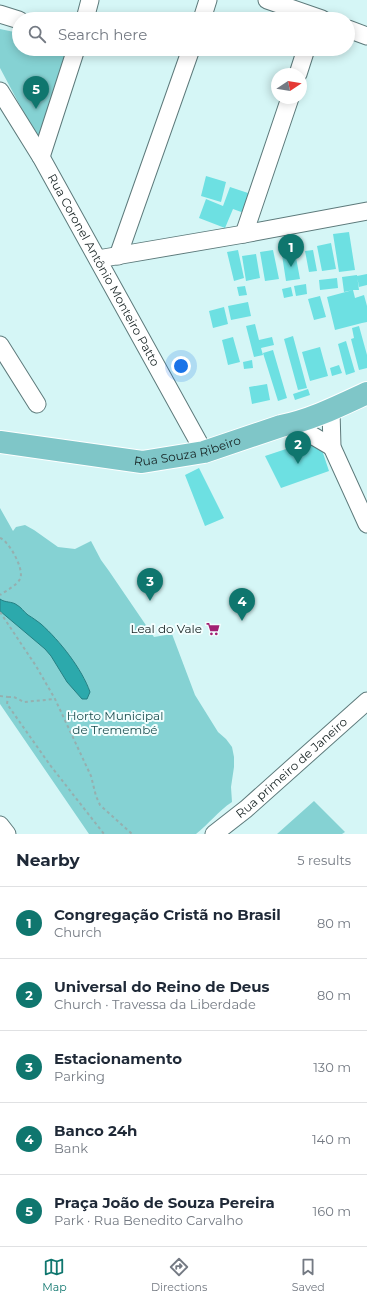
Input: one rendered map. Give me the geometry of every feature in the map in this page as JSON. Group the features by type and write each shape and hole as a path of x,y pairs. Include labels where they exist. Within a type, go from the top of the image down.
{"main road":[{"name":"Rua Souza Ribeiro","path":"0,442 142,462 204,452 281,426 293,424 331,410 367,393"}],"street":[{"path":"87,12 90,0"},
{"path":"204,12 208,0"},
{"path":"267,0 302,12"},
{"path":"0,14 12,18"},
{"path":"355,32 367,36"},
{"path":"41,157 74,56"},
{"path":"118,256 189,56"},
{"path":"300,68 304,56"},
{"name":"Rua Coronel Antônio Monteiro Patto","path":"0,91 41,157 204,452"},
{"path":"244,234 288,104"},
{"path":"98,259 367,211"},
{"path":"0,345 36,404"},
{"path":"331,410 332,447 367,524"},
{"path":"293,424 332,447"},
{"name":"Rua primeiro de Janeiro","path":"214,834 246,809 367,701"},
{"path":"0,825 7,834"}],"path":[{"path":"0,538 7,542 13,552 21,573 19,580 1,594"},
{"path":"0,612 36,666 55,699 92,776 96,796 100,805 132,834"},
{"path":"0,696 14,697 24,702 55,699"},
{"path":"8,697 7,704 50,765 104,834"}],"green space":[{"path":"0,29 12,32 12,56 65,56 40,143 0,68"},
{"name":"Horto Municipal de Tremembé","path":"0,508 13,531 16,527 25,525 58,547 75,549 91,541 101,560 154,637 172,634 195,695 218,732 232,747 234,757 231,787 232,802 222,809 196,834 89,834 0,704"},
{"path":"314,801 345,832 342,834 277,834"}],"shaded area":[{"path":"0,599 18,606 41,624 56,639 82,674 90,692 87,699 82,699 67,682 45,649 0,611"}],"building":[{"path":"206,176 226,182 221,202 201,196"},
{"path":"230,187 251,194 244,213 233,209 225,228 199,218 206,199 223,206"},
{"path":"349,232 355,270 339,272 333,234"},
{"path":"331,243 336,269 322,271 317,246"},
{"path":"238,250 244,278 234,281 227,252"},
{"path":"273,250 279,279 265,281 260,252"},
{"path":"290,250 291,253 295,252 300,279 286,281 282,255 286,254 285,251"},
{"path":"313,250 317,271 309,272 305,251"},
{"path":"256,254 260,278 246,281 242,256"},
{"path":"367,274 367,285 359,287 357,276"},
{"path":"357,275 359,290 344,292 342,277"},
{"path":"337,278 338,288 320,290 319,280"},
{"path":"306,284 307,294 296,296 294,286"},
{"path":"245,286 247,295 239,296 237,287"},
{"path":"291,287 293,296 284,298 282,289"},
{"path":"353,290 355,298 364,295 367,306 367,322 335,330 327,297"},
{"path":"320,296 326,317 314,320 308,299"},
{"path":"248,302 251,316 231,320 228,306"},
{"path":"224,307 228,324 213,328 209,311"},
{"path":"255,324 259,340 272,337 274,345 261,348 263,355 254,357 246,326"},
{"path":"359,326 367,355 367,368 359,370 351,339 354,338 352,328"},
{"path":"293,336 307,388 298,390 284,339"},
{"path":"233,337 240,362 228,365 222,340"},
{"path":"346,341 355,372 346,375 338,344"},
{"path":"320,347 328,376 310,381 302,352"},
{"path":"273,350 287,398 278,401 263,353"},
{"path":"252,360 253,368 244,369 243,362"},
{"path":"339,365 342,373 332,376 330,368"},
{"path":"267,384 270,400 252,404 249,387"},
{"path":"308,389 310,395 295,400 293,394"},
{"path":"307,442 322,450 329,471 281,488 265,456"},
{"path":"199,468 224,518 205,526 185,475"}],"place":[{"name":"Praça João de Souza Pereira","path":"36,109"},
{"name":"Congregação Cristã no Brasil","path":"291,267"},
{"name":"Universal do Reino de Deus","path":"298,464"},
{"name":"Estacionamento","path":"150,601"},
{"name":"Banco 24h","path":"242,621"},
{"name":"Leal do Vale","path":"213,629"}]}
